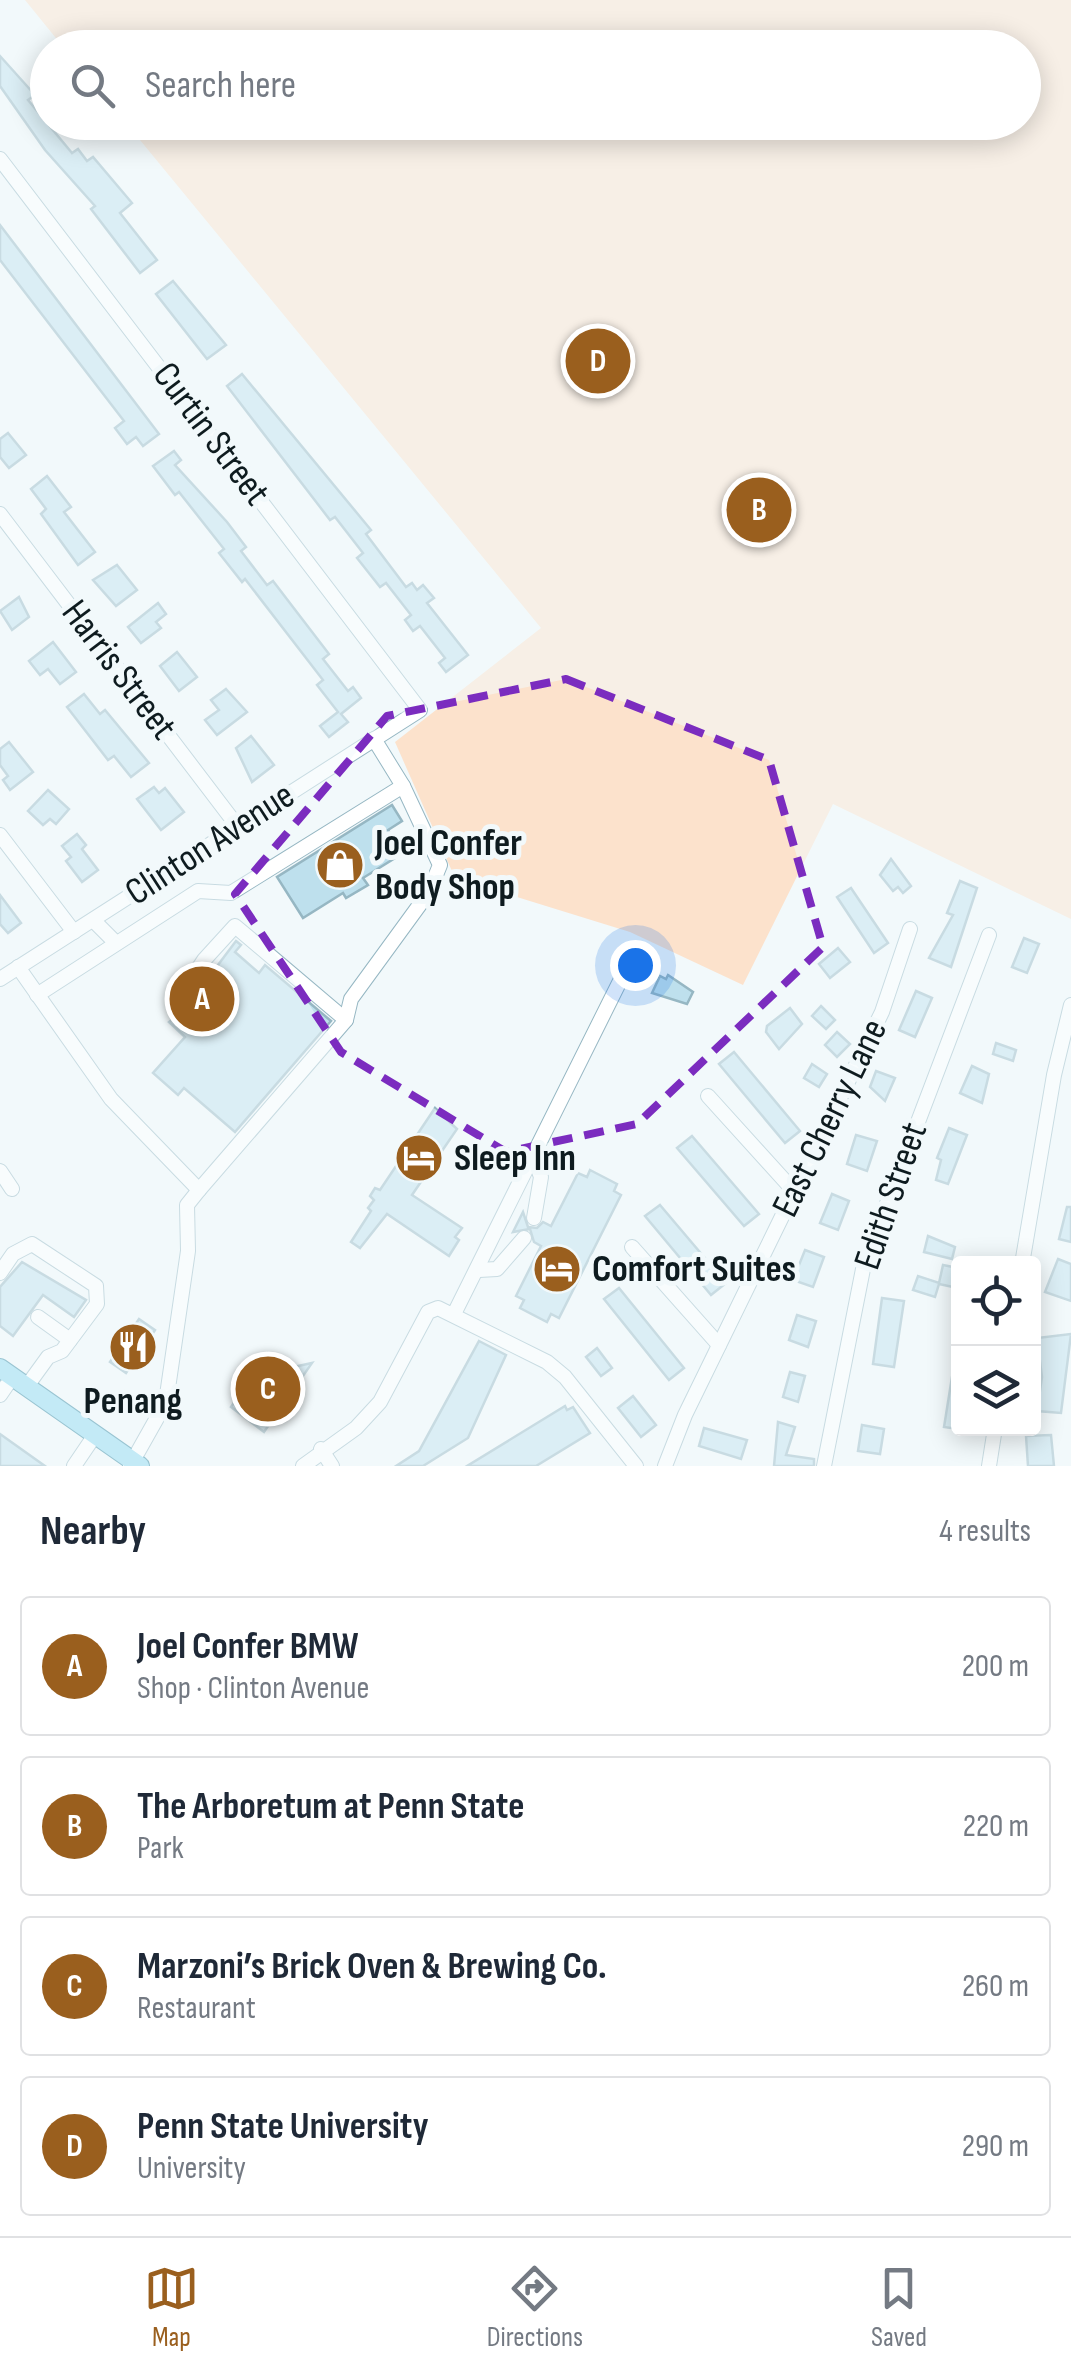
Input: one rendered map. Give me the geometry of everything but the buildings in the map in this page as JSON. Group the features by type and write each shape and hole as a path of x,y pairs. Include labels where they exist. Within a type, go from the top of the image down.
{"main road":[{"path":"13,1377 135,1464"}],"street":[{"name":"Curtin Street","path":"0,159 420,710"},
{"name":"Harris Street","path":"0,514 238,826"},
{"name":"Clinton Avenue","path":"0,980 420,710"},
{"path":"135,1464 166,1402 188,1251 186,1205 346,1020 351,999 429,892 440,865 404,786 374,739"},
{"path":"37,994 198,891 231,893 404,786"},
{"path":"0,835 74,932"},
{"path":"93,920 116,943"},
{"path":"175,1004 204,960 235,926 346,1020"},
{"name":"East Cherry Lane","path":"665,1466 719,1345 882,1012 910,929"},
{"name":"Edith Street","path":"824,1466 864,1264 989,935"},
{"path":"454,1314 628,965"},
{"path":"18,967 111,1099 199,1190"},
{"path":"1023,1256 1054,1075 1071,1005"},
{"path":"708,1096 794,1191"},
{"path":"534,1158 541,1178 534,1218"},
{"path":"0,1171 12,1189"},
{"path":"479,1270 497,1269 524,1238"},
{"path":"0,1273 13,1254 32,1244 96,1286 97,1304 70,1340 13,1377 0,1395"},
{"path":"632,1246 719,1345"},
{"path":"303,1466 321,1449 356,1428 380,1402 428,1312 438,1308 556,1369 636,1466"},
{"path":"38,1317 70,1340"},
{"path":"74,1466 96,1434"},
{"path":"989,1466 994,1436"},
{"path":"321,1449 332,1466"}],"highlighted area":[{"path":"566,679 769,760 823,947 637,1124 506,1152 341,1052 235,894 387,716"}],"shaded area":[{"path":"25,0 1071,0 1071,919 833,804 743,985 630,932 455,878 395,742 541,628 140,140 1041,140 1041,30 49,30"}],"place":[{"name":"Penn State University","path":"598,361"},
{"name":"The Arboretum at Penn State","path":"759,510"},
{"name":"Joel Confer Body Shop","path":"340,865"},
{"name":"Joel Confer BMW","path":"202,999"},
{"name":"Sleep Inn","path":"419,1158"},
{"name":"Comfort Suites","path":"557,1269"},
{"name":"Penang","path":"133,1347"},
{"name":"Marzoni’s Brick Oven & Brewing Co.","path":"268,1389"}]}
